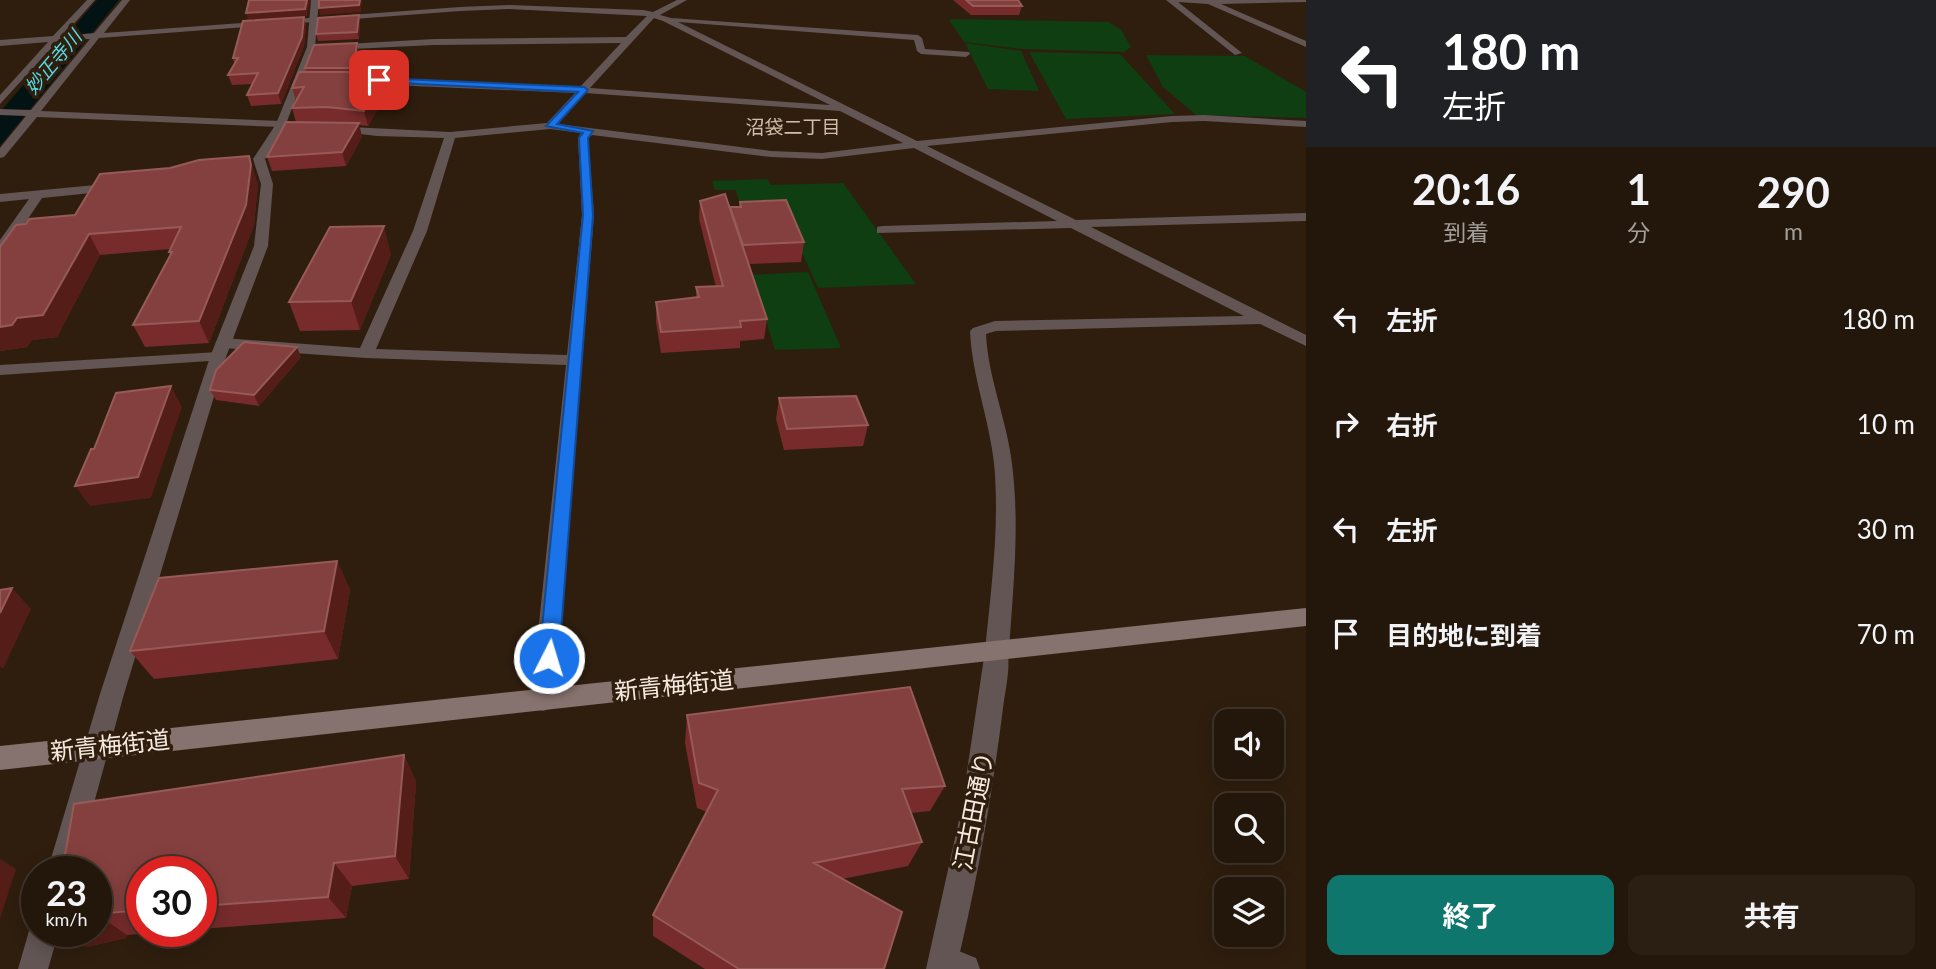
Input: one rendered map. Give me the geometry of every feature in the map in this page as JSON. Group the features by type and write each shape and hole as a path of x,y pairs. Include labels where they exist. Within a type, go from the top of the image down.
{"main road":[{"name":"新青梅街道","path":"0,758 1306,617"}],"street":[{"path":"0,101 60,38 90,0"},
{"path":"0,155 29,113 126,0"},
{"path":"66,856 221,350 261,246 267,184 253,161 283,128 312,47 315,0"},
{"path":"550,126 628,40 683,0"},
{"path":"1170,0 1238,53"},
{"path":"1177,0 1259,3 1306,0"},
{"path":"1209,2 1306,44"},
{"path":"1259,3 1283,9"},
{"path":"0,43 509,7 660,16 918,38 921,51 966,54"},
{"path":"660,16 1306,341"},
{"path":"312,47 435,42 628,40"},
{"path":"299,81 313,80"},
{"path":"341,80 584,90 848,110"},
{"path":"0,112 283,128"},
{"path":"318,128 450,135 550,126 794,156 860,153 967,138 1172,119 1204,118 1306,124"},
{"path":"543,700 588,215 583,138 589,131"},
{"path":"366,353 420,231 450,135"},
{"path":"0,198 136,185"},
{"path":"0,250 38,195"},
{"path":"882,230 1306,217"},
{"name":"江古田通り","path":"950,966 990,717 1004,556 1004,466 997,419 978,345 978,331 995,326 1264,320"},
{"path":"0,370 221,350 575,360"},
{"path":"33,969 39,947"}],"green space":[{"path":"950,19 1109,22 1121,30 1131,47 1124,52 1023,49 964,42"},
{"path":"965,43 1021,51 1039,91 988,89"},
{"path":"1029,52 1120,54 1175,114 1066,119"},
{"path":"1146,55 1245,56 1306,92 1306,118 1196,115 1163,87"},
{"path":"768,179 770,185 843,183 916,284 818,288 782,208 741,209 736,190 715,190 712,181"},
{"path":"808,272 841,348 775,350 756,288 730,276"}],"water":[{"name":"妙正寺川","path":"97,0 119,0 0,146 0,112"}],"building":[{"path":"249,0 307,0 305,9 246,13"},
{"path":"319,0 360,0 359,5 319,8"},
{"path":"966,0 1018,0 1022,6 973,6"},
{"path":"359,15 357,32 316,34 318,18"},
{"path":"304,17 302,37 278,93 247,95 258,73 228,75 238,58 233,58 243,21"},
{"path":"357,43 355,58 381,58 376,68 305,68 314,45"},
{"path":"299,72 369,72 361,89 377,88 364,111 327,107 292,108 304,87 292,88"},
{"path":"286,122 359,123 342,152 267,157"},
{"path":"249,156 251,165 246,205 199,321 133,325 172,252 169,252 181,227 89,234 43,315 17,318 12,325 0,327 0,247 16,225 26,224 29,219 75,215 100,174 170,168 199,160"},
{"path":"725,194 767,319 740,321 741,327 661,332 656,302 699,297 696,287 723,286 700,201"},
{"path":"786,200 804,242 743,245 730,207 741,207 740,202"},
{"path":"384,226 351,301 289,302 330,227"},
{"path":"244,342 297,347 254,395 210,390 216,370"},
{"path":"171,386 138,477 75,486 91,449 94,449 116,393"},
{"path":"856,396 868,425 787,429 779,398"},
{"path":"337,561 324,631 130,651 159,578"},
{"path":"12,588 0,613 0,590"},
{"path":"910,687 945,786 902,789 922,842 814,863 902,912 884,969 739,969 653,915 718,790 699,783 687,715"},
{"path":"404,755 395,856 334,863 328,897 217,905 217,856 126,856 126,911 112,913 112,856 65,856 74,804"}],"district":[{"name":"沼袋二丁目","path":"793,127"}],"route":[{"path":"379,80 584,90 550,126 589,131 583,138 588,215 549,658"}]}
